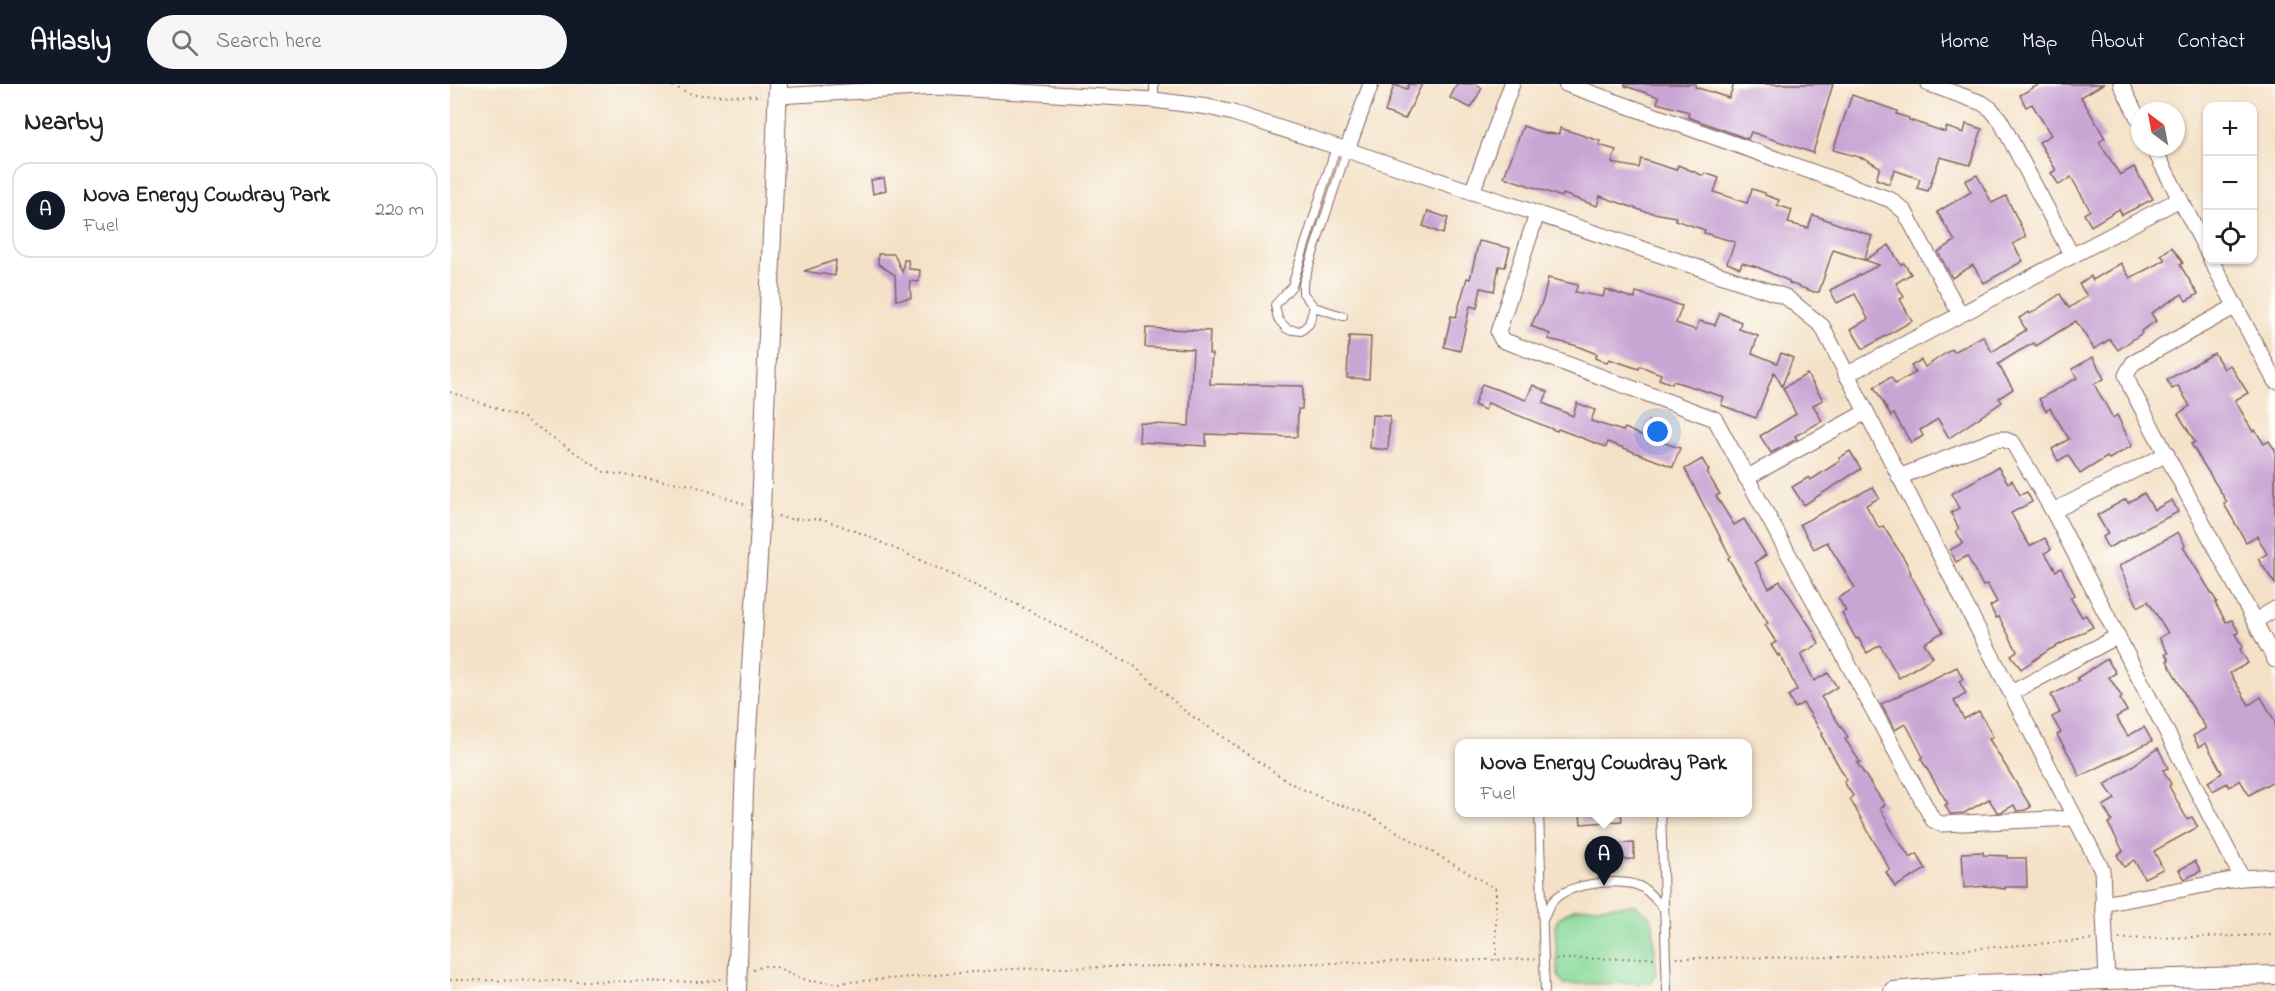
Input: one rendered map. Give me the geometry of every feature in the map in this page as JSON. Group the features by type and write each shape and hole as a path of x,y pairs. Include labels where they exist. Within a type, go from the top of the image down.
{"street":[{"path":"1342,148 1371,84"},
{"path":"1472,192 1512,84"},
{"path":"1566,84 1891,200 1905,212 1960,314"},
{"path":"1929,84 1982,103 1991,109 2000,120 2072,256"},
{"path":"2121,84 2131,104"},
{"path":"736,983 745,763 761,510 778,90 936,87 1097,90 1233,113 1786,297 1822,326 2102,870 2107,981"},
{"path":"2156,156 2203,244"},
{"path":"1846,375 2178,200"},
{"path":"1537,214 1498,332 1502,340 1715,419 1933,820 1941,824 2075,818"},
{"path":"2213,264 2275,381"},
{"path":"2236,306 2133,363 2126,375 2275,660"},
{"path":"1746,478 1866,412"},
{"path":"1899,477 1994,440 2003,439 2013,443 2053,511 2242,878"},
{"path":"2053,511 2167,454"},
{"path":"2255,621 2275,609"},
{"path":"2011,693 2118,636"},
{"path":"2103,904 2242,878 2275,876"},
{"path":"1893,991 1976,984 2275,975"}],"lane":[{"path":"1154,84 1154,100"},
{"path":"1342,148 1303,284 1303,293 1314,308 1343,316"},
{"path":"1314,308 1309,324 1301,331 1287,329 1278,319 1275,305 1292,286 1342,148"},
{"path":"1539,817 1545,991"},
{"path":"1661,817 1666,991"},
{"path":"1543,919 1553,900 1582,885 1626,883 1642,887 1664,909"}],"path":[{"path":"667,84 694,95 778,90"},
{"path":"450,392 524,418 604,472 692,485 787,519 823,519 863,534 1020,606 1133,665 1185,711 1292,784 1328,801 1365,813 1496,890 1496,960"},
{"path":"450,980 736,983 763,966 774,966 807,981 837,983 1011,969 1544,959 1855,957 2105,939 2275,935"}],"green space":[{"path":"1635,905 1649,915 1653,924 1656,973 1650,983 1564,984 1558,976 1555,926 1559,918 1575,908"}],"building":[{"path":"1409,84 1422,84 1405,119 1385,112 1394,85 1407,89"},
{"path":"1457,84 1475,84 1482,88 1471,108 1450,98"},
{"path":"1625,84 1696,84 1695,87 1729,98 1734,84 1833,84 1813,153 1751,132 1748,139 1688,117 1689,112 1657,103 1659,97 1625,86"},
{"path":"2040,84 2103,84 2081,97 2105,138 2099,142 2120,175 2134,167 2153,199 2122,215 2119,209 2091,226 2084,214 2090,210 2071,177 2059,185 2051,173 2056,170 2039,142 2051,135 2032,104 2026,107 2020,95"},
{"path":"1852,95 1897,111 1896,114 1909,118 1909,120 1945,132 1946,127 1964,133 1966,124 1982,129 1970,165 1940,157 1928,191 1917,188 1920,179 1894,170 1889,184 1876,179 1880,167 1866,159 1833,150"},
{"path":"1523,126 1543,133 1559,134 1560,128 1600,141 1599,145 1616,150 1612,163 1639,168 1641,159 1676,170 1678,165 1704,176 1705,173 1719,178 1714,192 1747,203 1752,189 1765,193 1779,200 1777,205 1792,210 1788,223 1808,228 1813,215 1872,236 1864,260 1833,250 1819,292 1814,292 1757,267 1742,263 1740,268 1727,263 1735,242 1704,233 1705,230 1675,220 1676,217 1643,211 1600,196 1597,206 1563,194 1562,197 1504,177"},
{"path":"1977,175 1992,203 2006,196 2026,237 2013,244 2023,261 1984,283 1973,265 1952,278 1938,252 1955,241 1937,212 1971,192 1965,181"},
{"path":"884,178 886,190 873,194 871,180"},
{"path":"1428,211 1448,218 1443,234 1423,226"},
{"path":"1479,241 1510,248 1505,267 1499,266 1494,291 1481,288 1477,308 1470,306 1460,351 1444,347 1451,316 1456,317 1467,278 1470,279"},
{"path":"1889,245 1901,265 1904,263 1911,274 1896,283 1904,297 1900,299 1912,321 1863,349 1851,329 1868,319 1855,294 1837,303 1830,290 1879,265 1865,260"},
{"path":"2172,247 2183,263 2180,265 2198,294 2186,301 2182,294 2151,313 2156,321 2118,350 2110,339 2094,349 2076,321 2036,346 2034,343 2019,351 1998,364 2013,389 1999,398 2002,402 1949,438 1938,419 1920,430 1923,436 1911,443 1894,414 1891,416 1874,387 1891,377 1895,384 1915,373 1911,366 1921,360 1925,367 1952,349 1954,352 1983,336 1992,352 2026,330 2019,318 2029,312 2030,314 2060,294 2069,308 2087,296 2079,284 2091,276 2093,280 2121,263 2130,278 2165,260 2161,255"},
{"path":"878,254 894,254 902,272 904,260 908,260 909,269 920,270 919,282 910,281 911,298 896,300 895,275 878,264"},
{"path":"836,260 835,276 804,271"},
{"path":"1548,278 1578,285 1575,292 1603,297 1605,289 1635,299 1636,292 1682,306 1676,323 1696,330 1699,321 1715,325 1720,313 1741,322 1739,329 1758,336 1752,353 1777,363 1781,353 1793,358 1782,386 1774,372 1756,418 1721,405 1724,397 1673,381 1672,384 1659,379 1661,374 1640,366 1639,369 1609,359 1607,363 1595,358 1597,354 1574,345 1548,339 1550,334 1531,326 1543,300"},
{"path":"1146,328 1210,331 1209,354 1212,354 1210,384 1303,386 1302,409 1298,409 1297,437 1206,434 1206,446 1139,442 1140,423 1189,426 1193,349 1145,347"},
{"path":"1349,336 1371,337 1369,379 1347,378"},
{"path":"2214,353 2224,369 2230,365 2248,393 2235,400 2253,432 2255,430 2264,444 2269,441 2275,450 2275,584 2258,559 2267,554 2257,536 2246,542 2224,504 2227,502 2191,444 2195,442 2178,414 2190,406 2178,386 2172,389 2167,380"},
{"path":"2093,357 2104,379 2094,384 2113,418 2117,415 2132,446 2109,459 2107,457 2080,474 2068,455 2058,461 2052,449 2069,439 2050,408 2046,411 2039,399 2077,378 2072,369"},
{"path":"1807,374 1823,400 1813,405 1822,421 1795,436 1797,439 1771,453 1760,436 1796,414 1783,388"},
{"path":"1482,384 1526,400 1533,385 1548,392 1543,403 1573,416 1577,403 1595,410 1591,421 1623,431 1625,428 1642,436 1648,421 1666,429 1661,442 1680,448 1673,467 1608,442 1606,447 1558,429 1557,431 1488,403 1485,410 1474,405"},
{"path":"1372,415 1390,416 1388,450 1370,448"},
{"path":"1850,451 1861,469 1804,505 1792,487 1809,477 1811,480 1840,461 1839,458"},
{"path":"1702,459 1709,471 1707,473 1720,494 1716,496 1734,525 1744,519 1766,555 1755,562 1769,588 1780,581 1811,628 1819,644 1801,654 1814,681 1828,673 1837,687 1821,697 1848,737 1845,739 1860,762 1857,763 1885,805 1880,808 1894,834 1910,858 1917,854 1926,869 1895,887 1886,872 1890,870 1850,799 1853,796 1844,782 1847,780 1821,735 1823,734 1803,703 1795,708 1788,696 1797,690 1780,654 1778,656 1771,645 1776,642 1765,625 1768,623 1728,558 1730,556 1685,469"},
{"path":"1998,467 2008,483 2012,480 2020,495 2027,492 2032,502 2011,513 2022,533 2030,546 2045,538 2051,549 2045,553 2056,571 2061,568 2075,595 2070,597 2082,617 2086,615 2093,627 2049,650 2021,669 2011,655 2017,651 1999,617 1996,618 1990,606 1997,602 1987,584 1983,586 1967,556 1956,562 1950,550 1963,543 1956,531 1959,529 1951,513 1959,508 1951,494"},
{"path":"1873,487 1879,498 1866,505 1879,528 1883,526 1905,560 1910,574 1943,632 1924,643 1933,657 1899,678 1880,645 1867,653 1858,638 1856,639 1842,613 1846,611 1838,598 1855,588 1827,542 1814,549 1800,524"},
{"path":"2144,493 2154,510 2172,500 2178,512 2108,548 2102,537 2108,534 2097,515 2126,499 2128,503"},
{"path":"2178,532 2185,545 2183,547 2217,602 2215,603 2226,622 2232,620 2239,633 2235,634 2243,647 2240,649 2248,663 2230,673 2249,705 2261,697 2275,721 2275,780 2249,795 2240,780 2229,787 2227,783 2213,791 2208,782 2222,773 2206,743 2199,747 2193,736 2206,728 2167,661 2169,660 2165,654 2168,653 2159,638 2168,633 2148,601 2138,607 2119,566"},
{"path":"2107,659 2116,673 2109,677 2122,697 2120,699 2127,711 2116,717 2128,736 2144,727 2152,741 2079,777 2074,763 2057,735 2061,733 2052,717 2060,713 2051,695 2079,681 2077,678"},
{"path":"1957,667 1963,679 1959,681 1966,694 1954,701 1964,719 1979,711 1993,737 1989,739 2031,807 2017,811 2014,805 2002,812 1997,812 1989,799 1964,813 1950,814 1945,805 1948,804 1921,759 1923,757 1907,726 1905,724 1895,730 1881,704"},
{"path":"2158,748 2168,768 2163,770 2171,784 2169,786 2187,819 2192,817 2198,827 2154,851 2163,869 2144,878 2134,860 2124,867 2117,855 2123,851 2108,823 2112,821 2103,806 2115,799 2105,785"},
{"path":"1580,817 1622,817 1622,821 1581,824"},
{"path":"1634,843 1634,859 1607,860 1607,844"},
{"path":"1983,852 1983,855 2026,858 2027,887 1964,888 1962,853"},
{"path":"2195,861 2201,871 2185,879 2179,870"}],"place":[{"name":"Nova Energy Cowdray Park","path":"1604,886"}]}
